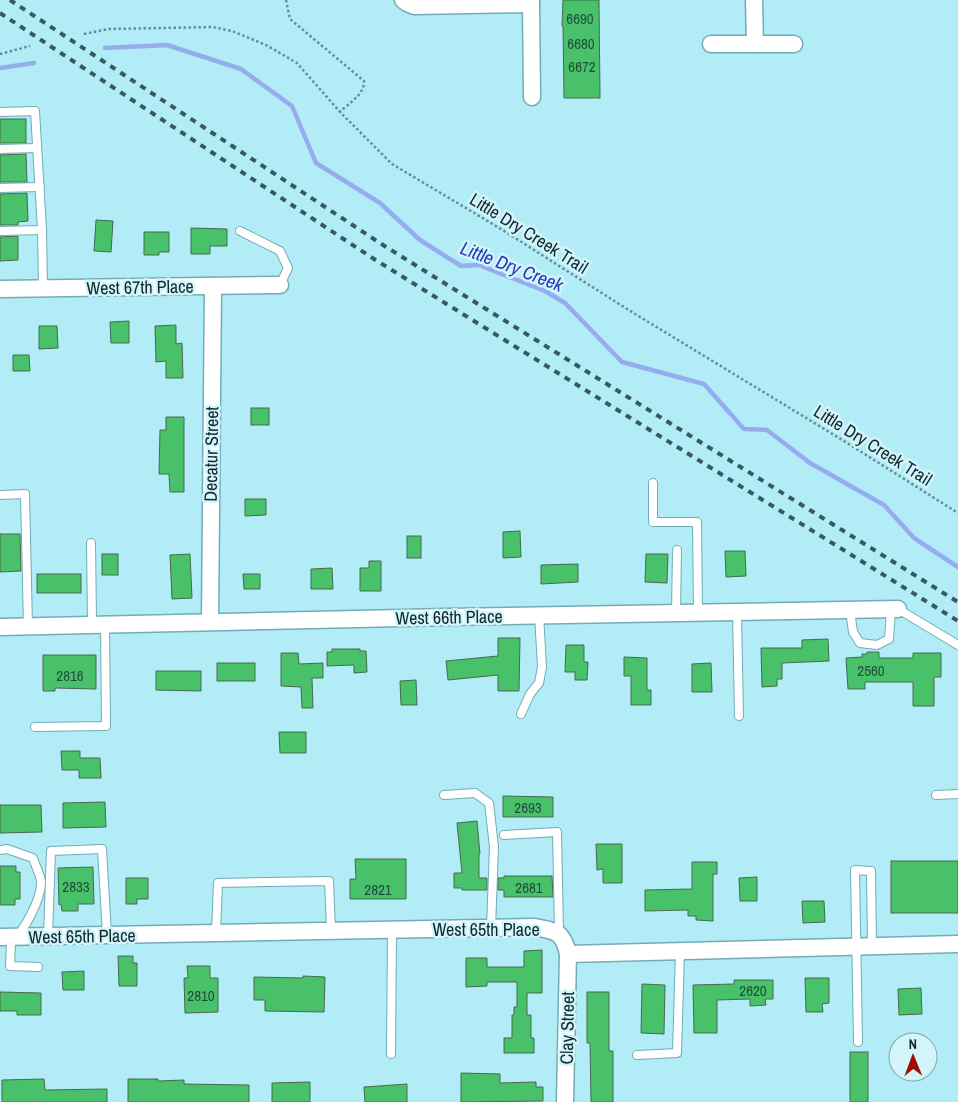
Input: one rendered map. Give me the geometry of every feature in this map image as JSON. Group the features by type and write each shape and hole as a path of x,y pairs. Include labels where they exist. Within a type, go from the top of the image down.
{"street":[{"path":"402,0 414,6 531,2 532,97"},
{"path":"754,0 755,44"},
{"path":"711,44 794,44"},
{"name":"West 67th Place","path":"0,289 280,285"},
{"name":"Decatur Street","path":"210,622 213,286"},
{"name":"West 66th Place","path":"0,627 540,615 895,610"},
{"name":"West 65th Place","path":"0,937 535,927 559,933 564,938 568,954"},
{"path":"568,954 958,944"},
{"name":"Clay Street","path":"565,1102 568,954"}],"lane":[{"path":"0,112 35,111 42,230 43,288"},
{"path":"0,149 37,148"},
{"path":"0,188 40,187"},
{"path":"0,231 42,230"},
{"path":"240,231 280,251 288,268 280,285"},
{"path":"653,483 653,522 697,522 698,613"},
{"path":"0,495 25,494 28,626"},
{"path":"35,727 106,726 91,543"},
{"path":"676,613 677,550"},
{"path":"850,610 852,632 860,643 877,645 889,639 895,610 958,645"},
{"path":"737,612 739,716"},
{"path":"521,714 530,694 539,683 542,667 540,615"},
{"path":"444,795 475,793 489,803 494,847 491,928"},
{"path":"936,795 958,794"},
{"path":"504,835 557,832 559,933"},
{"path":"0,850 7,849 33,858 41,882 34,911 18,937 11,942 10,966 38,967"},
{"path":"48,936 51,851 102,849 107,935"},
{"path":"858,1042 865,946 872,927 871,871 855,870 857,928 865,946"},
{"path":"216,933 218,883 329,881 331,930"},
{"path":"857,928 872,927"},
{"path":"391,1054 392,930"},
{"path":"637,1055 677,1053 680,951"}],"path":[{"path":"286,0 290,18 364,80 362,91 340,112"},
{"name":"Little Dry Creek Trail","path":"84,34 110,29 213,27 232,31 266,45 297,63 340,112 392,164 501,229 958,513"},
{"path":"0,54 30,46"}],"building":[{"path":"563,0 599,0 600,98 564,98"},
{"path":"0,119 26,119 26,143 0,143"},
{"path":"26,154 27,182 0,182 0,155"},
{"path":"27,193 28,221 18,222 18,225 0,225 0,194"},
{"path":"96,220 113,221 111,252 94,251"},
{"path":"191,228 227,229 227,246 210,246 210,254 191,254"},
{"path":"144,232 169,232 169,252 159,252 159,255 144,255"},
{"path":"18,236 18,260 0,261 0,237"},
{"path":"129,321 129,343 111,343 110,322"},
{"path":"176,325 176,344 182,343 183,378 166,378 166,361 156,362 155,326"},
{"path":"39,326 57,326 58,348 39,349"},
{"path":"13,355 29,355 30,371 13,371"},
{"path":"251,408 269,408 269,425 251,425"},
{"path":"166,417 184,417 184,492 170,492 169,474 159,474 160,430 166,430"},
{"path":"245,499 266,499 266,515 245,516"},
{"path":"520,531 521,557 503,558 503,532"},
{"path":"0,534 20,534 21,571 0,572"},
{"path":"407,536 421,536 421,558 407,558"},
{"path":"725,551 745,551 746,576 726,577"},
{"path":"102,554 118,554 118,575 102,575"},
{"path":"190,554 192,598 172,599 170,555"},
{"path":"646,554 668,554 667,583 645,582"},
{"path":"369,561 381,561 381,591 360,591 360,568 369,568"},
{"path":"578,564 578,582 541,584 541,565"},
{"path":"332,568 333,589 311,589 311,569"},
{"path":"37,574 81,574 81,593 37,593"},
{"path":"243,574 260,574 260,589 244,589"},
{"path":"498,638 520,638 519,691 498,691 498,675 448,680 446,661 498,656"},
{"path":"828,639 829,661 782,663 782,679 777,679 777,686 762,687 761,648 802,648 802,640"},
{"path":"566,645 584,645 584,662 588,662 587,680 575,680 575,672 565,672"},
{"path":"332,649 360,649 360,651 366,651 367,672 354,673 354,665 327,666 327,652 332,652"},
{"path":"867,652 879,652 879,658 913,658 913,653 941,653 941,677 934,677 934,706 913,706 913,682 865,682 865,689 848,689 846,658 862,657 862,654 867,654"},
{"path":"281,653 298,653 299,664 323,663 323,678 312,678 313,708 302,708 301,687 281,686"},
{"path":"43,655 96,655 96,689 55,688 55,691 43,691"},
{"path":"624,657 647,658 647,690 651,690 651,705 631,705 631,676 624,676"},
{"path":"217,663 255,663 255,681 217,681"},
{"path":"711,663 712,692 692,692 692,664"},
{"path":"156,671 201,671 201,691 156,690"},
{"path":"416,680 417,705 401,705 400,681"},
{"path":"279,732 306,732 306,753 280,753"},
{"path":"61,751 80,751 80,758 100,758 101,778 79,778 79,770 62,770"},
{"path":"503,796 553,797 553,817 503,817"},
{"path":"105,802 106,827 63,828 63,803"},
{"path":"0,805 41,805 42,832 0,833"},
{"path":"477,821 480,854 479,878 487,878 487,890 462,890 462,888 454,888 454,873 462,873 457,823"},
{"path":"596,844 622,844 622,883 603,883 603,869 597,870"},
{"path":"355,859 406,859 406,899 350,899 350,879 356,879"},
{"path":"891,861 958,861 958,913 891,913"},
{"path":"692,862 717,862 717,874 713,874 713,921 696,920 696,916 688,916 688,910 645,911 645,890 692,889"},
{"path":"0,866 16,866 16,872 20,872 20,899 15,899 15,905 0,905"},
{"path":"93,867 94,904 78,904 78,911 62,911 61,904 59,905 58,868"},
{"path":"504,876 552,876 553,897 504,897 504,890 498,890 498,878 504,878"},
{"path":"757,877 757,901 740,901 739,878"},
{"path":"126,878 148,878 148,899 137,899 137,904 126,904"},
{"path":"802,901 824,901 825,922 803,923"},
{"path":"542,950 542,993 527,993 527,1015 531,1015 531,1038 534,1038 534,1053 504,1053 504,1038 512,1038 512,1015 514,1015 514,1007 517,1007 517,982 487,982 487,986 466,987 466,958 487,958 487,967 524,967 524,951"},
{"path":"118,956 133,956 133,963 137,963 137,986 119,986"},
{"path":"187,966 210,966 210,978 218,978 218,1012 185,1013 184,978 188,978"},
{"path":"84,971 84,990 63,990 62,972"},
{"path":"303,976 325,977 324,1012 265,1011 265,1000 254,1000 254,977 303,978"},
{"path":"805,978 829,978 829,1003 822,1004 823,1012 806,1012"},
{"path":"734,980 773,980 773,999 765,999 766,1005 750,1006 750,999 717,1000 717,1033 694,1033 693,985 734,984"},
{"path":"642,984 665,985 664,1034 641,1033"},
{"path":"921,988 922,1014 899,1015 898,989"},
{"path":"0,992 41,993 41,1015 17,1015 17,1011 0,1011"},
{"path":"587,992 609,992 609,1051 613,1051 613,1102 591,1102 590,1043 587,1043"},
{"path":"850,1052 868,1052 868,1102 850,1102"},
{"path":"461,1073 500,1074 500,1083 536,1082 536,1087 543,1087 543,1101 461,1102"},
{"path":"44,1079 45,1090 107,1089 107,1102 2,1102 2,1080"},
{"path":"128,1079 184,1080 184,1084 249,1085 249,1102 128,1102"},
{"path":"310,1082 310,1102 272,1102 272,1083"},
{"path":"407,1084 407,1102 365,1102 364,1087"}],"waterway":[{"name":"Little Dry Creek","path":"105,48 167,45 241,69 292,106 316,163 380,203 420,240 461,266 479,265 545,291 565,303 622,362 704,384 744,429 767,430 810,463 884,505 914,538 958,567"},
{"name":"Little Dry Creek","path":"0,68 34,63"}],"railway":[{"path":"10,0 383,245 958,602"},
{"path":"0,13 374,259 958,621"}]}
